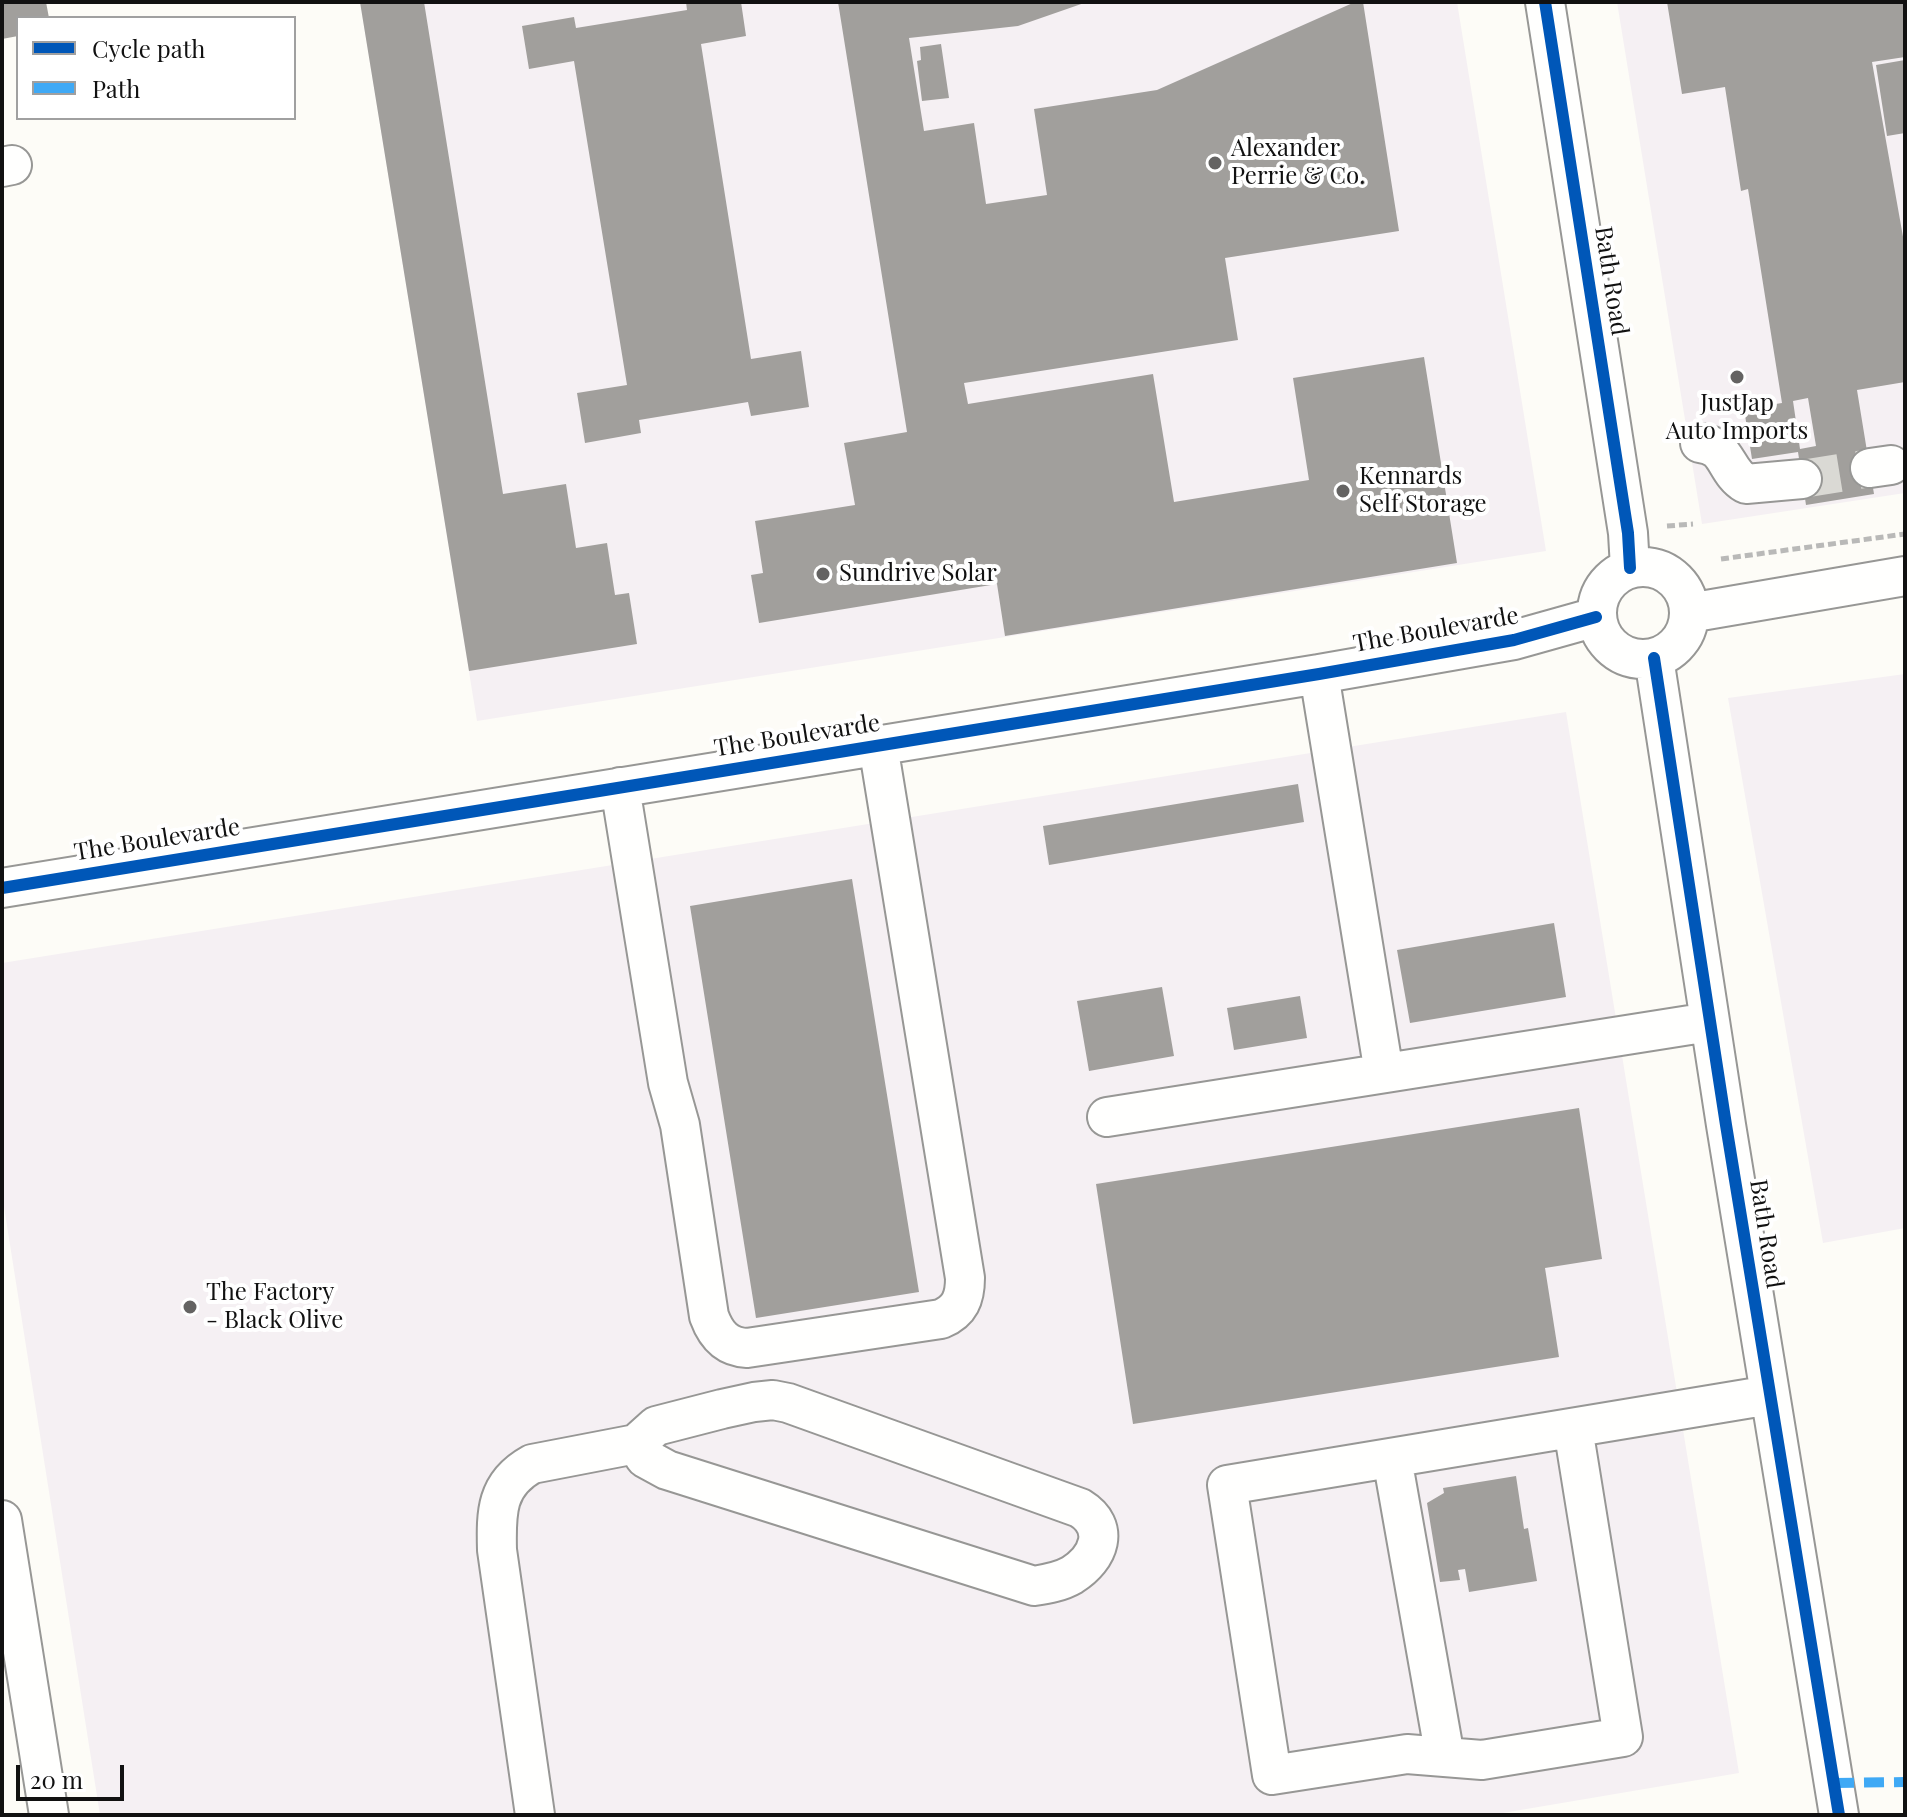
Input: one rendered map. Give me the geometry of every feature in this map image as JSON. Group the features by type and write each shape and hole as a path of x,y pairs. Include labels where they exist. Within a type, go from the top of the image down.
{"street":[{"name":"Bath Road","path":"1545,2 1628,533 1630,568"},
{"path":"1700,443 1712,444 1721,452 1733,475 1746,484 1802,479"},
{"path":"1630,568 1658,569 1671,576 1681,586 1687,599 1689,613 1683,637 1665,654 1654,658 1638,659 1622,655 1609,646 1600,633 1596,617 1604,586 1630,568"},
{"path":"1689,613 1905,576"},
{"name":"The Boulevarde","path":"2,888 1319,674 1514,640 1596,617"},
{"name":"Bath Road","path":"1654,658 1709,1022 1839,1815"},
{"path":"1319,674 1384,1073"},
{"path":"620,787 668,1083 680,1125 713,1328 730,1344 747,1348 941,1319 953,1314 961,1303 965,1278 878,745"},
{"path":"1107,1117 1709,1022"},
{"path":"1573,1428 1623,1737 1482,1760 1407,1754 1272,1775 1227,1485 1770,1395"},
{"path":"535,1815 497,1550 498,1506 505,1487 517,1472 532,1464 636,1444 656,1426 773,1400 1080,1508 1094,1517 1099,1530 1097,1547 1084,1565 1070,1575 1034,1586 667,1470 645,1458 636,1444"},
{"path":"1392,1458 1445,1757"},
{"path":"2,1520 49,1815"}],"path":[{"path":"1667,526 1693,524"},
{"path":"1721,559 1905,534"}],"shaded area":[{"path":"360,2 1457,2 1546,551 477,721"},
{"path":"1617,2 1905,2 1905,493 1702,524"},
{"path":"1905,674 1905,1228 1823,1243 1728,698"},
{"path":"1566,712 1739,1773 1491,1815 100,1815 2,1194 2,963"}],"building":[{"path":"2,2 46,2 49,16 16,16 16,36 2,39"},
{"path":"360,2 424,2 503,494 566,484 576,548 607,543 615,595 629,593 637,644 469,671"},
{"path":"686,2 741,2 746,36 701,44 751,359 801,351 809,407 751,416 748,402 639,420 641,433 585,443 577,393 627,385 574,61 529,69 522,26 574,17 576,28 687,10"},
{"path":"838,2 1087,2 1018,26 909,38 924,131 974,123 986,204 1047,195 1034,109 1157,90 1355,2 1363,2 1399,231 1225,258 1238,340 964,383 968,404 1153,374 1174,502 1309,480 1293,378 1424,357 1457,563 1005,636 997,584 759,623 751,575 763,573 755,521 855,505 844,443 907,432"},
{"path":"1667,2 1905,2 1905,57 1872,62 1905,248 1905,382 1857,390 1874,494 1806,505 1798,452 1752,459 1744,409 1782,403 1748,189 1741,191 1725,87 1682,94","holes":["1808,398 1816,446 1800,449 1793,401"]},
{"path":"941,44 949,98 922,101 917,61 921,60 920,47"},
{"path":"1905,60 1905,133 1887,136 1876,65"},
{"path":"1298,784 1304,822 1049,865 1043,826"},
{"path":"852,879 919,1292 756,1318 690,906"},
{"path":"1554,923 1566,997 1410,1023 1397,950"},
{"path":"1162,987 1174,1056 1089,1071 1077,1001"},
{"path":"1300,996 1307,1038 1234,1050 1227,1008"},
{"path":"1579,1108 1602,1259 1545,1268 1559,1357 1133,1424 1096,1184"},
{"path":"1516,1476 1524,1529 1528,1528 1537,1581 1469,1592 1465,1569 1458,1570 1460,1580 1440,1582 1427,1503 1444,1493 1443,1488"}],"tunnel":[{"path":"1802,479 1870,468"}],"marked path":[{"path":"1834,1783 1905,1782"}],"cycle path":[{"path":"1545,2 1628,533 1630,568"},
{"path":"2,888 1319,674 1514,640 1596,617"},
{"path":"1654,658 1726,1125 1839,1815"}],"place":[{"name":"Alexander Perrie & Co.","path":"1215,163"},
{"name":"JustJap Auto Imports","path":"1737,377"},
{"name":"Kennards Self Storage","path":"1343,491"},
{"name":"Sundrive Solar","path":"823,574"},
{"name":"The Factory - Black Olive","path":"190,1307"}]}
